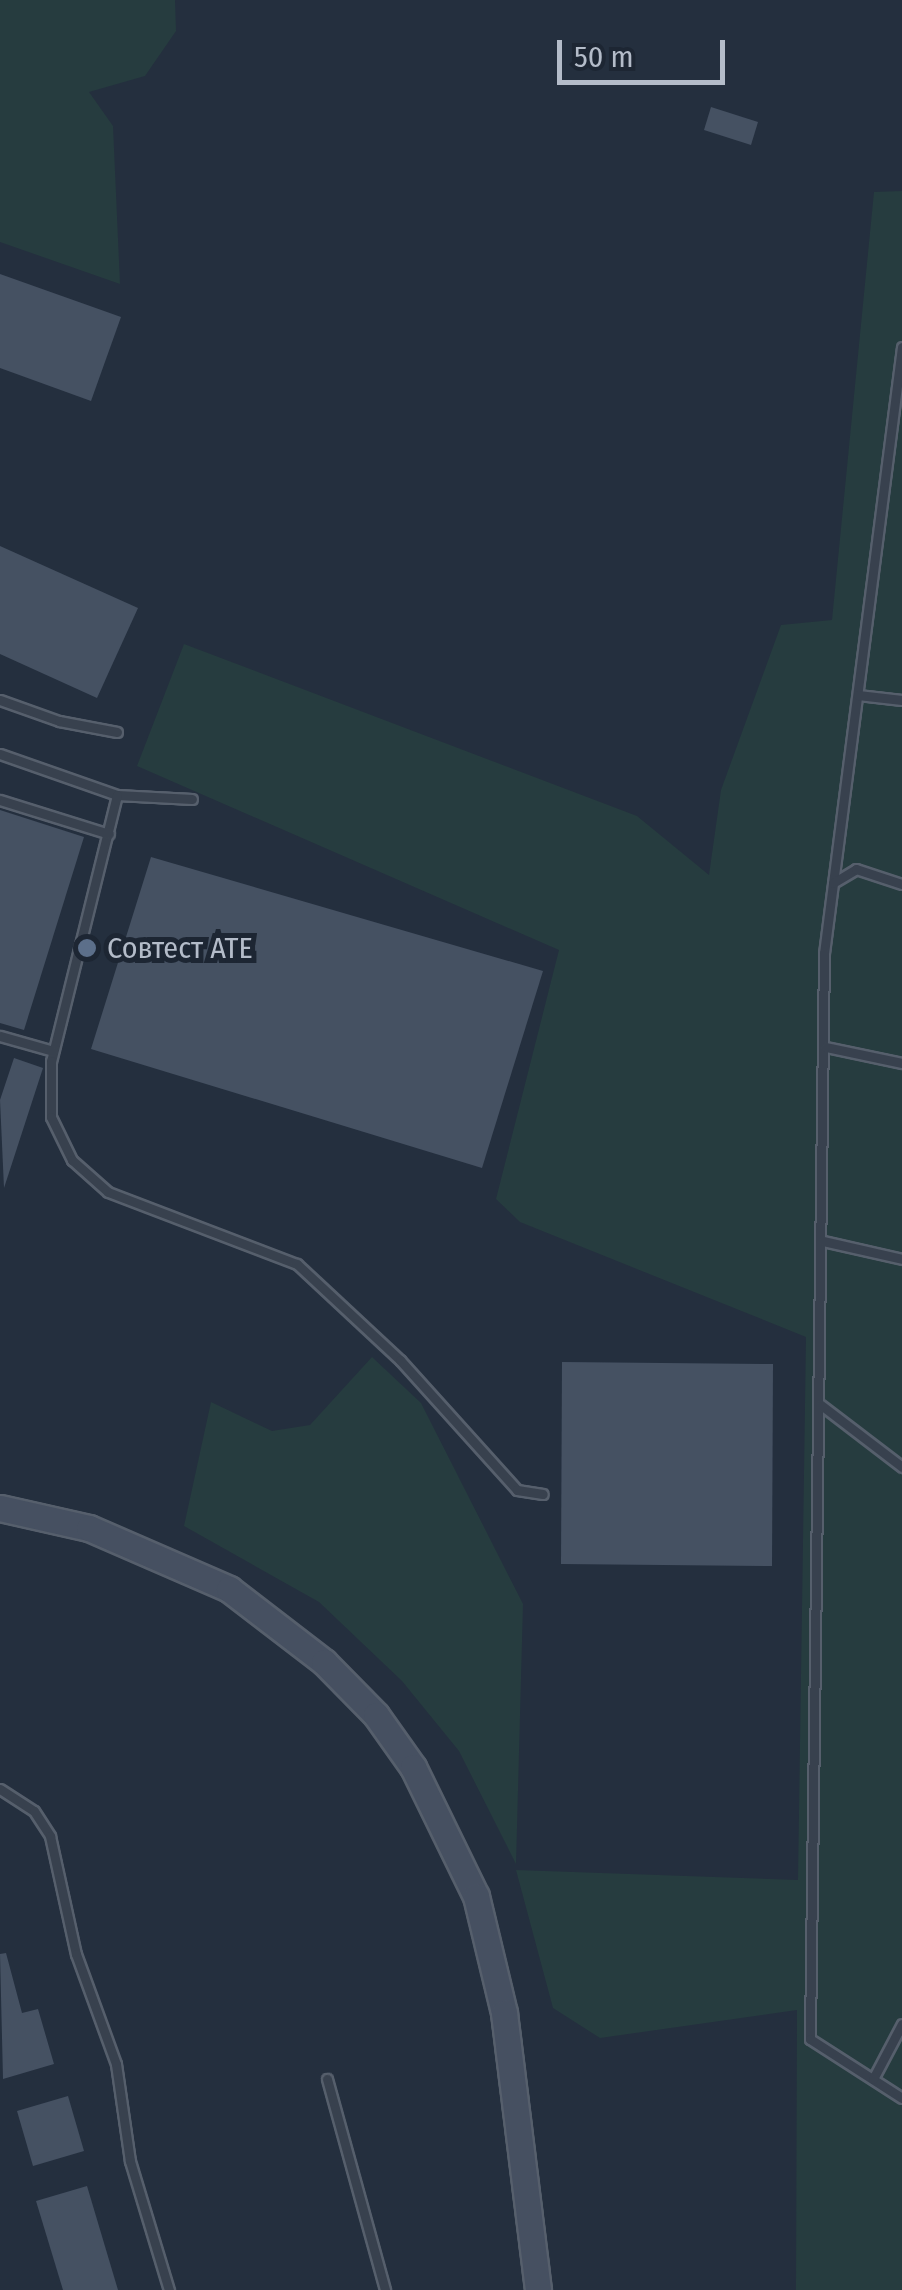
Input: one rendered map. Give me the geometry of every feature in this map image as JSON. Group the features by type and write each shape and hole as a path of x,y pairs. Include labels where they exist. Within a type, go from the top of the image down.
{"main road":[{"path":"0,1508 89,1528 229,1589 324,1662 376,1715 413,1767 476,1896 488,1946 504,2013 538,2290"}],"lane":[{"path":"902,347 838,848 829,892 810,2039 902,2098"},
{"path":"891,446 902,437 894,420"},
{"path":"858,695 902,700"},
{"path":"0,700 59,721 117,732"},
{"path":"0,754 117,795 192,798"},
{"path":"117,795 53,1051 51,1117 72,1160 108,1192 297,1264 400,1360 517,1490 543,1494"},
{"path":"0,800 109,834"},
{"path":"838,848 856,869 902,884"},
{"path":"829,892 840,874 856,869"},
{"path":"0,1036 53,1051"},
{"path":"826,1048 902,1063"},
{"path":"823,1241 902,1259"},
{"path":"820,1405 902,1467"},
{"path":"0,1789 34,1810 50,1836 76,1954 116,2064 130,2161 169,2290"},
{"path":"873,2079 902,2024"},
{"path":"327,2079 385,2290"}],"green space":[{"path":"0,0 175,0 176,31 145,76 89,92 113,126 120,284 0,242"},
{"path":"902,191 902,2290 796,2290 797,2010 600,2038 553,2008 516,1870 798,1880 806,1337 520,1222 496,1199 559,950 137,766 184,644 637,816 709,875 721,790 781,625 832,620 874,192"},
{"path":"372,1357 421,1403 523,1604 516,1864 459,1751 402,1681 319,1602 184,1526 211,1402 272,1431 310,1425"}],"building":[{"path":"711,107 758,122 751,145 704,130"},
{"path":"0,274 121,317 91,401 0,368"},
{"path":"0,546 138,608 97,698 0,654"},
{"path":"0,810 84,837 24,1030 0,1023"},
{"path":"151,857 543,971 482,1168 91,1049"},
{"path":"14,1058 43,1068 4,1188 0,1100"},
{"path":"562,1362 773,1364 772,1566 561,1564"},
{"path":"6,1953 22,2013 38,2009 54,2064 3,2079 0,1954"},
{"path":"68,2096 84,2151 33,2166 17,2111"},
{"path":"87,2186 118,2290 63,2290 36,2201"}],"place":[{"name":"Совтест АТЕ","path":"87,948"}]}
